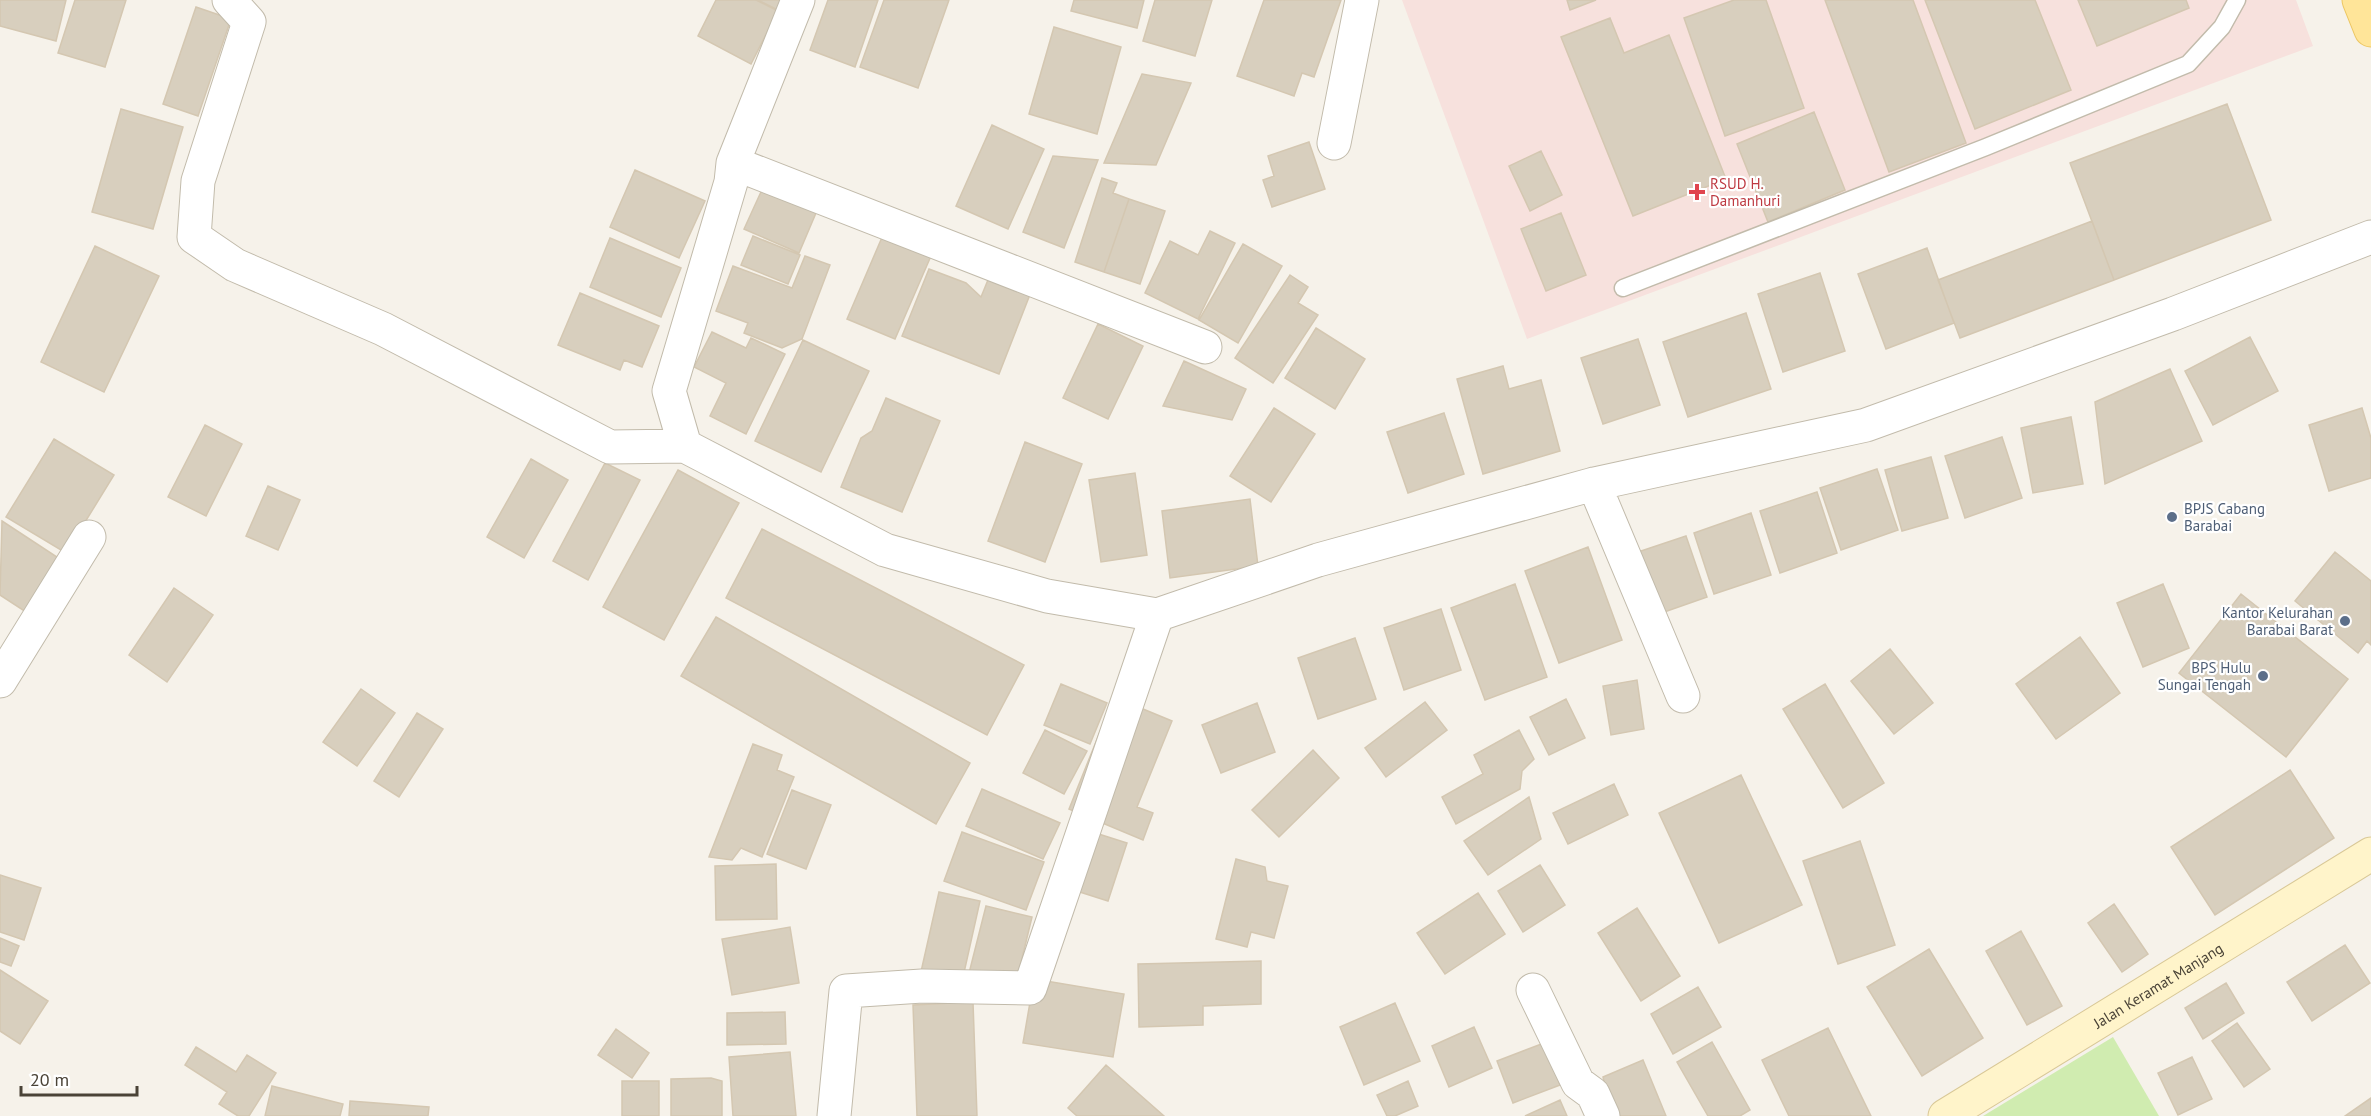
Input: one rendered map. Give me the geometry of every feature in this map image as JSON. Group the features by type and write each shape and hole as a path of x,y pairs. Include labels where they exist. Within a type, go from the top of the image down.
{"main road":[{"path":"2360,0 2371,30"}],"street":[{"path":"229,0 249,22 198,181 194,237 235,265 383,329 610,447 685,446 885,550 1047,596 1157,615 1318,560 1594,484 1866,425 2173,314 2371,237"},
{"path":"685,446 669,391 731,182 734,163 798,0"},
{"path":"1334,143 1362,0"},
{"path":"734,163 1205,346"},
{"path":"1594,484 1683,696"},
{"path":"0,681 89,537"},
{"path":"834,1116 846,991 922,986 1029,988 1157,615"},
{"name":"Jalan Keramat Manjang","path":"1945,1116 2371,854"},
{"path":"1533,990 1578,1083 1593,1094 1603,1116"}],"lane":[{"path":"1623,288 1975,151 2188,64 2222,27 2237,0"}],"shaded area":[{"name":"RSUD H. Damanhuri","path":"1402,0 2296,0 2313,46 1527,339"}],"green space":[{"path":"2113,1037 2159,1116 1983,1116"}],"building":[{"path":"0,0 66,0 56,41 0,26"},
{"path":"75,0 126,0 105,67 58,53"},
{"path":"716,0 756,0 778,11 751,64 698,36"},
{"path":"758,0 784,0 778,10"},
{"path":"828,0 878,0 855,67 810,50"},
{"path":"884,0 949,0 918,88 860,67"},
{"path":"1074,0 1144,0 1137,28 1071,11"},
{"path":"1155,0 1212,0 1195,56 1143,41"},
{"path":"1264,0 1341,0 1314,77 1302,73 1294,96 1237,76"},
{"path":"1567,0 1596,0 1570,10"},
{"path":"1734,0 1766,0 1804,108 1725,136 1684,18"},
{"path":"1825,0 1913,0 1966,143 1889,172"},
{"path":"1925,0 2035,0 2071,90 1975,129"},
{"path":"2078,0 2186,0 2189,8 2097,46"},
{"path":"196,7 231,19 198,116 163,104"},
{"path":"1610,18 1624,53 1669,35 1726,179 1633,216 1561,37"},
{"path":"1054,27 1121,47 1097,134 1029,114"},
{"path":"1142,74 1191,83 1156,165 1104,163"},
{"path":"2227,104 2271,220 2114,280 2070,163"},
{"path":"121,109 183,127 153,229 92,212"},
{"path":"1814,112 1845,190 1768,222 1737,144"},
{"path":"992,125 1044,149 1008,229 956,206"},
{"path":"1309,142 1325,189 1272,207 1263,180 1274,176 1268,156"},
{"path":"1541,151 1562,195 1530,211 1509,166"},
{"path":"1053,156 1098,160 1064,248 1023,232"},
{"path":"635,170 705,201 679,258 610,227"},
{"path":"1102,178 1117,183 1113,193 1129,199 1104,272 1075,262"},
{"path":"765,183 819,206 799,253 744,229"},
{"path":"1129,199 1165,211 1140,284 1104,272"},
{"path":"1561,213 1586,275 1546,291 1521,229"},
{"path":"2092,221 2114,280 1960,338 1938,280"},
{"path":"1210,231 1235,243 1198,319 1145,293 1170,241 1198,255"},
{"path":"883,235 931,256 895,339 847,319"},
{"path":"753,236 800,255 788,284 741,265"},
{"path":"610,238 681,268 661,317 590,287"},
{"path":"1243,244 1282,266 1238,343 1199,320"},
{"path":"95,246 159,276 104,392 41,362"},
{"path":"1927,248 1954,323 1886,349 1858,274"},
{"path":"805,256 830,265 802,339 782,348 744,333 748,323 716,311 733,266 792,288"},
{"path":"929,269 966,283 981,297 990,275 1031,292 999,374 902,336"},
{"path":"1820,273 1845,351 1783,372 1758,294"},
{"path":"1290,275 1308,287 1298,303 1318,315 1273,383 1235,358"},
{"path":"580,293 659,326 642,367 624,360 620,370 558,345"},
{"path":"1746,313 1771,389 1688,417 1663,342"},
{"path":"1098,324 1143,346 1108,419 1063,398"},
{"path":"1316,328 1365,359 1335,409 1285,378"},
{"path":"712,332 746,348 751,338 785,354 746,434 710,416 726,383 694,367"},
{"path":"2250,337 2278,391 2213,425 2185,371"},
{"path":"1638,339 1660,405 1603,424 1581,358"},
{"path":"803,340 869,371 821,472 755,441"},
{"path":"1184,361 1246,389 1232,420 1163,406"},
{"path":"1503,366 1509,389 1541,380 1560,451 1483,474 1457,379"},
{"path":"2170,369 2202,441 2105,484 2095,402"},
{"path":"886,398 940,421 902,512 841,487 861,438 872,431"},
{"path":"1274,408 1315,434 1271,502 1230,476"},
{"path":"2362,408 2371,438 2371,478 2329,491 2309,425"},
{"path":"1444,413 1464,474 1408,493 1387,432"},
{"path":"2071,417 2083,484 2033,493 2021,428"},
{"path":"205,425 242,444 206,516 168,497"},
{"path":"2002,437 2022,498 1965,518 1945,456"},
{"path":"54,439 114,475 66,553 6,517"},
{"path":"1025,442 1082,464 1045,562 988,541"},
{"path":"1931,457 1948,518 1902,531 1885,470"},
{"path":"531,459 568,480 524,558 487,537"},
{"path":"605,463 640,480 588,580 553,561"},
{"path":"1877,469 1898,530 1841,550 1820,488"},
{"path":"678,470 739,503 664,640 603,607"},
{"path":"1135,473 1147,555 1101,562 1089,480"},
{"path":"268,486 300,500 278,550 246,536"},
{"path":"1817,492 1837,553 1780,573 1760,511"},
{"path":"1250,499 1258,566 1170,578 1162,511"},
{"path":"1751,513 1771,575 1714,594 1694,533"},
{"path":"2,521 63,561 29,614 0,595"},
{"path":"762,529 1024,665 987,735 726,598"},
{"path":"1686,536 1707,597 1650,617 1629,555"},
{"path":"1588,547 1622,640 1559,663 1525,571"},
{"name":"Kantor Kelurahan Barabai Barat","path":"2335,552 2371,581 2371,645 2367,641 2358,653 2295,601"},
{"path":"1515,584 1547,677 1485,700 1451,608"},
{"path":"2163,584 2189,648 2143,667 2117,603"},
{"path":"174,588 213,615 167,682 129,655"},
{"name":"BPS Hulu Sungai Tengah","path":"2241,594 2348,679 2286,757 2179,673"},
{"path":"1441,609 1461,670 1404,690 1384,628"},
{"path":"716,617 970,763 936,824 681,676"},
{"path":"2080,637 2120,693 2056,739 2016,684"},
{"path":"1355,638 1376,699 1318,719 1298,658"},
{"path":"1890,649 1933,703 1894,734 1851,681"},
{"path":"1637,680 1644,729 1611,735 1603,686"},
{"path":"1061,684 1107,703 1090,744 1044,725"},
{"path":"1825,684 1884,783 1843,808 1783,709"},
{"path":"361,689 395,713 357,766 323,742"},
{"path":"1114,697 1172,721 1137,807 1153,813 1143,840 1069,809"},
{"path":"1566,699 1585,738 1549,755 1530,717"},
{"path":"1425,702 1447,730 1386,777 1365,748"},
{"path":"1257,703 1275,752 1221,773 1202,725"},
{"path":"417,713 443,729 399,797 374,781"},
{"path":"1045,730 1087,751 1064,794 1023,773"},
{"path":"1519,730 1534,759 1522,771 1520,789 1456,824 1442,797 1483,774 1474,755"},
{"path":"753,744 782,755 777,770 794,777 762,857 741,848 732,860 709,857"},
{"path":"1313,750 1339,778 1279,837 1252,810"},
{"path":"2290,770 2334,838 2215,915 2171,847"},
{"path":"1741,775 1802,905 1719,943 1659,813"},
{"path":"1614,784 1628,815 1568,844 1553,813"},
{"path":"982,789 1060,823 1043,859 966,826"},
{"path":"792,790 831,805 806,869 767,854"},
{"path":"1529,797 1541,839 1488,875 1464,841"},
{"path":"1083,829 1127,843 1108,901 1064,887"},
{"path":"962,832 1044,862 1026,910 944,881"},
{"path":"1860,841 1895,945 1838,964 1803,861"},
{"path":"1236,859 1265,867 1267,881 1288,886 1274,938 1251,932 1247,947 1216,939"},
{"path":"776,864 777,919 716,920 715,866"},
{"path":"1540,865 1565,905 1523,932 1498,891"},
{"path":"0,875 41,888 24,940 0,932"},
{"path":"939,892 980,901 959,995 918,985"},
{"path":"1478,893 1505,934 1445,974 1417,933"},
{"path":"2114,904 2148,954 2122,972 2088,923"},
{"path":"986,906 1032,917 1011,1004 964,993"},
{"path":"1637,908 1680,976 1641,1001 1598,933"},
{"path":"790,927 799,983 732,995 722,939"},
{"path":"2021,931 2062,1006 2027,1025 1986,951"},
{"path":"0,938 19,946 11,966 0,962"},
{"path":"2345,945 2370,983 2312,1021 2287,982"},
{"path":"1929,949 1983,1038 1922,1076 1867,987"},
{"path":"1261,961 1261,1004 1203,1006 1203,1025 1139,1027 1138,964"},
{"path":"0,970 48,1001 20,1044 0,1031"},
{"path":"1034,979 1124,994 1113,1057 1023,1043"},
{"path":"2226,983 2244,1013 2203,1039 2185,1008"},
{"path":"1698,987 1721,1027 1673,1054 1651,1014"},
{"path":"973,1002 977,1116 917,1116 913,1005"},
{"path":"1395,1003 1420,1061 1364,1085 1340,1027"},
{"path":"785,1012 786,1044 727,1045 727,1013"},
{"path":"2237,1023 2270,1069 2244,1087 2212,1041"},
{"path":"1474,1027 1492,1068 1449,1087 1432,1046"},
{"path":"1828,1028 1871,1116 1789,1116 1762,1060"},
{"path":"616,1029 649,1053 632,1078 598,1055"},
{"path":"1712,1042 1750,1110 1740,1116 1708,1116 1677,1062"},
{"path":"1544,1043 1560,1085 1513,1103 1497,1061"},
{"path":"196,1047 236,1072 247,1055 276,1073 249,1116 238,1116 219,1104 227,1092 185,1065"},
{"path":"790,1052 796,1116 733,1116 729,1057"},
{"path":"2192,1057 2212,1099 2178,1115 2158,1073"},
{"path":"1643,1060 1666,1116 1612,1116 1603,1077"},
{"path":"1106,1065 1164,1116 1077,1116 1068,1108"},
{"path":"711,1078 722,1081 722,1116 671,1116 671,1079"},
{"path":"622,1081 659,1081 659,1116 622,1116"},
{"path":"1408,1081 1418,1106 1395,1116 1387,1116 1377,1095"},
{"path":"272,1086 343,1104 340,1116 265,1116"},
{"path":"2371,1098 2371,1116 2345,1116"},
{"path":"1560,1100 1567,1116 1525,1116"},
{"path":"350,1101 429,1107 428,1116 349,1116"}],"place":[{"name":"RSUD H. Damanhuri","path":"1697,192"},
{"name":"BPJS Cabang Barabai","path":"2172,517"},
{"name":"Kantor Kelurahan Barabai Barat","path":"2345,621"},
{"name":"BPS Hulu Sungai Tengah","path":"2263,676"}]}
